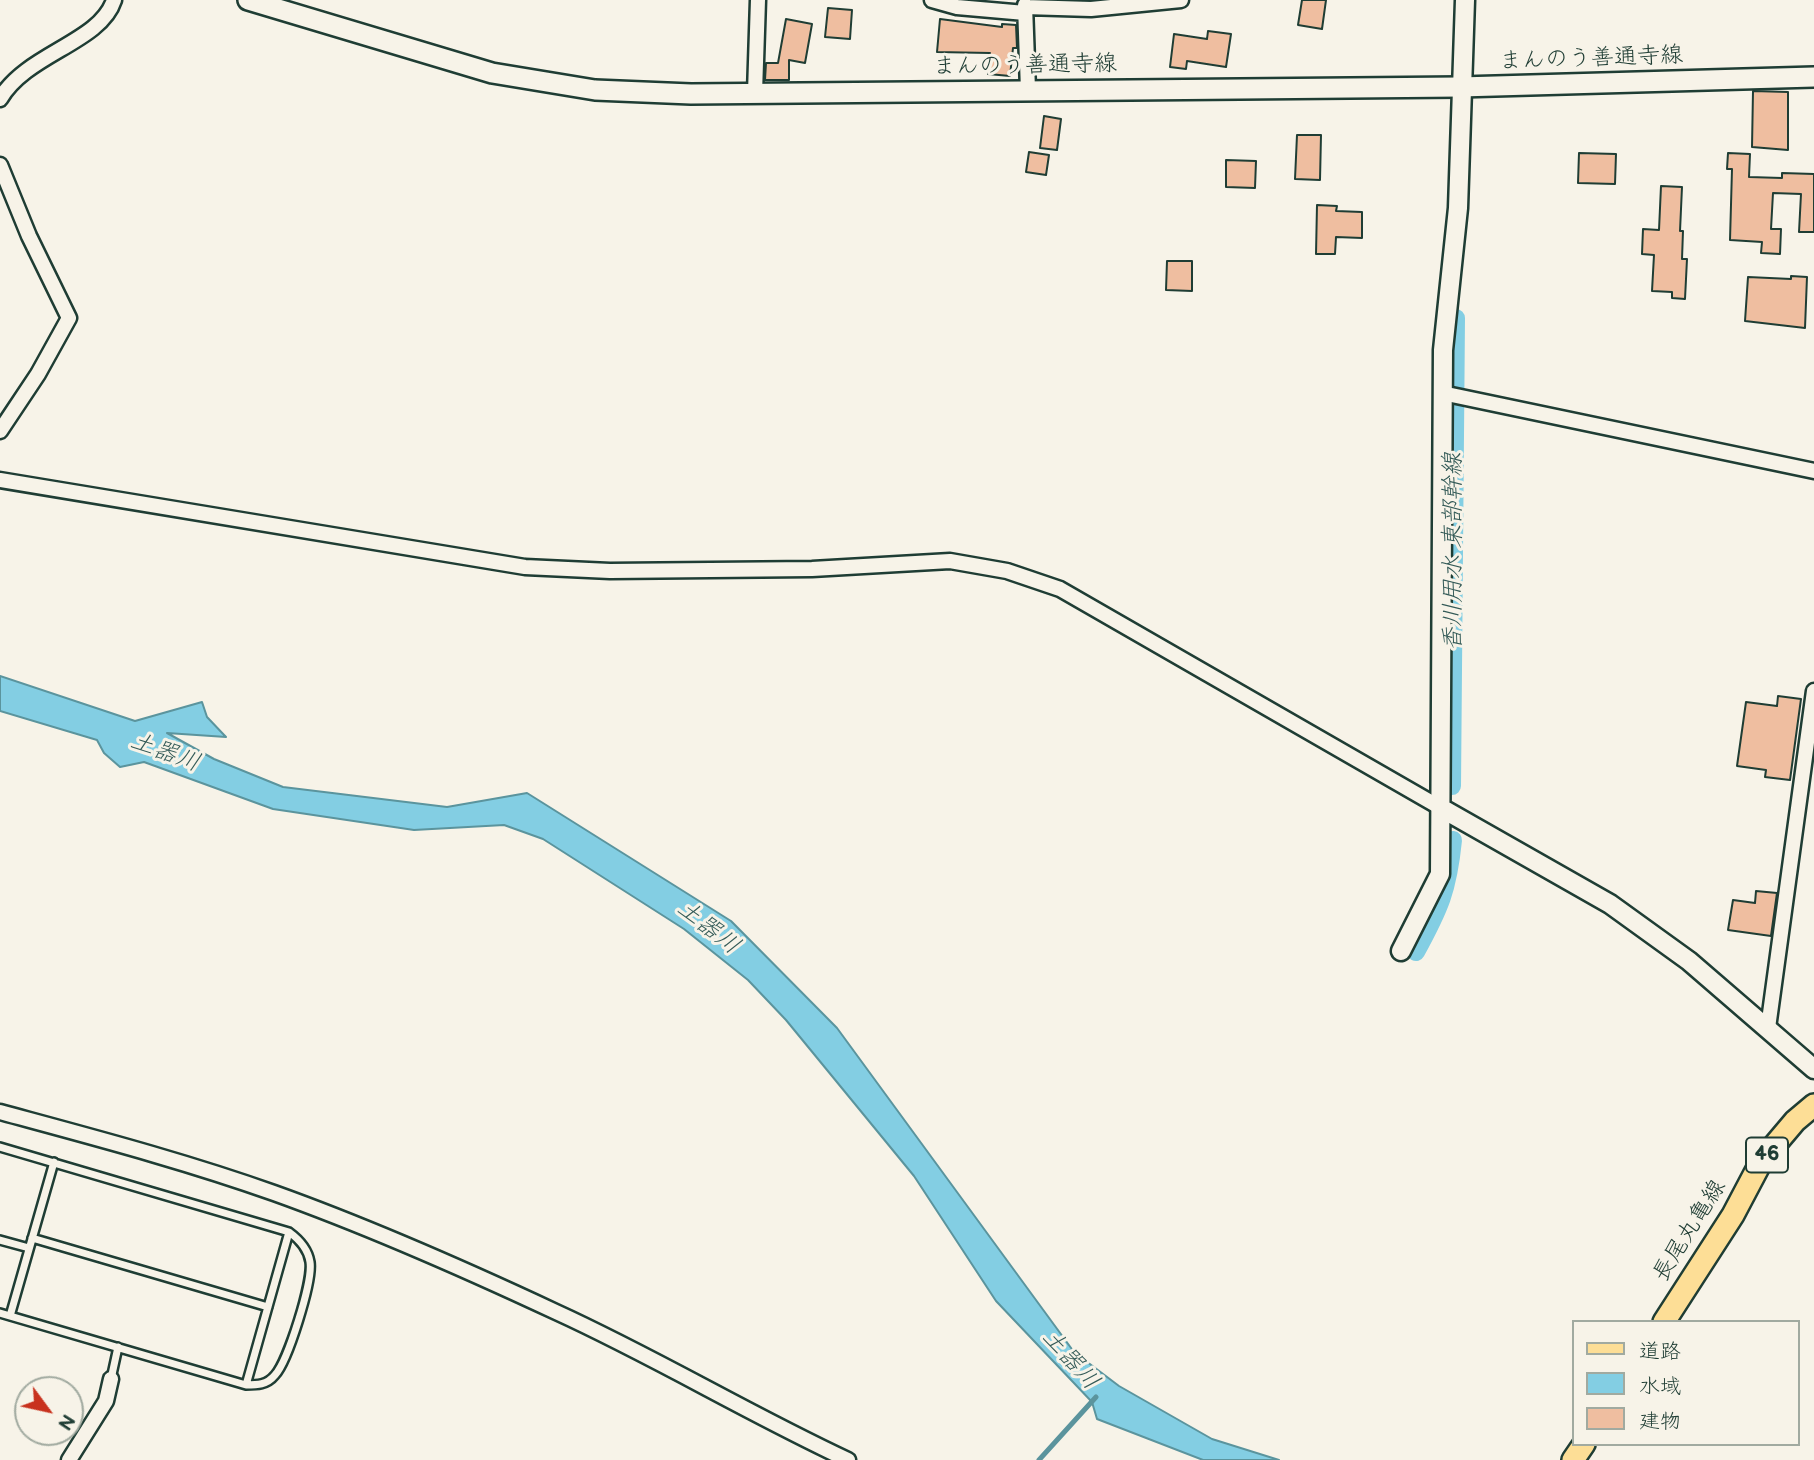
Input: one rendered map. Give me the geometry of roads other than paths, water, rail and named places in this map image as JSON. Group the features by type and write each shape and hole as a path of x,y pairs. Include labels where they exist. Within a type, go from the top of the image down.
{"main road":[{"name":"まんのう善通寺線","path":"248,0 492,74 595,90 755,93 1460,87 1814,77"},
{"name":"長尾丸亀線","path":"1665,1320 1733,1215 1762,1160 1795,1121 1814,1105"}],"street":[{"path":"0,99 24,72 46,55 98,27 114,0"},
{"path":"755,93 758,0"},
{"path":"932,0 957,7 1091,9 1181,0"},
{"path":"1401,951 1440,874 1443,350 1458,208 1465,0"},
{"path":"1025,7 1028,90"},
{"path":"0,165 29,236 69,317 38,374 0,431"},
{"path":"1442,393 1814,471"},
{"path":"0,480 525,568 610,571 812,569 950,561 1007,571 1060,589 1610,904 1689,961 1814,1069"},
{"path":"1768,1028 1814,691"},
{"path":"0,1112 165,1158 274,1193 437,1258 559,1313 771,1424 848,1460"},
{"path":"69,1460 106,1401 111,1379"}],"lane":[{"path":"0,1147 289,1232 300,1239 306,1250 310,1275 283,1364 274,1377 262,1385 246,1385 0,1313"},
{"path":"10,1316 54,1162"},
{"path":"246,1385 289,1232"},
{"path":"32,1238 268,1307"},
{"path":"0,1240 29,1248"},
{"path":"111,1379 118,1347"}],"water":[{"name":"土器川","path":"0,676 135,721 202,702 207,717 226,737 167,733 214,759 283,787 447,807 527,793 731,921 837,1028 1074,1352 1119,1386 1212,1439 1279,1460 1203,1460 1097,1419 1092,1402 996,1301 914,1176 786,1020 748,980 684,929 543,839 504,825 414,830 273,809 144,762 120,767 104,753 97,740 0,711"}],"waterway":[{"name":"香川用水 東部幹線","path":"1452,786 1456,318"},
{"name":"香川用水 東部幹線","path":"1416,952 1442,898 1453,840"},
{"name":"土器川","path":"1039,1460 1096,1397"}]}
